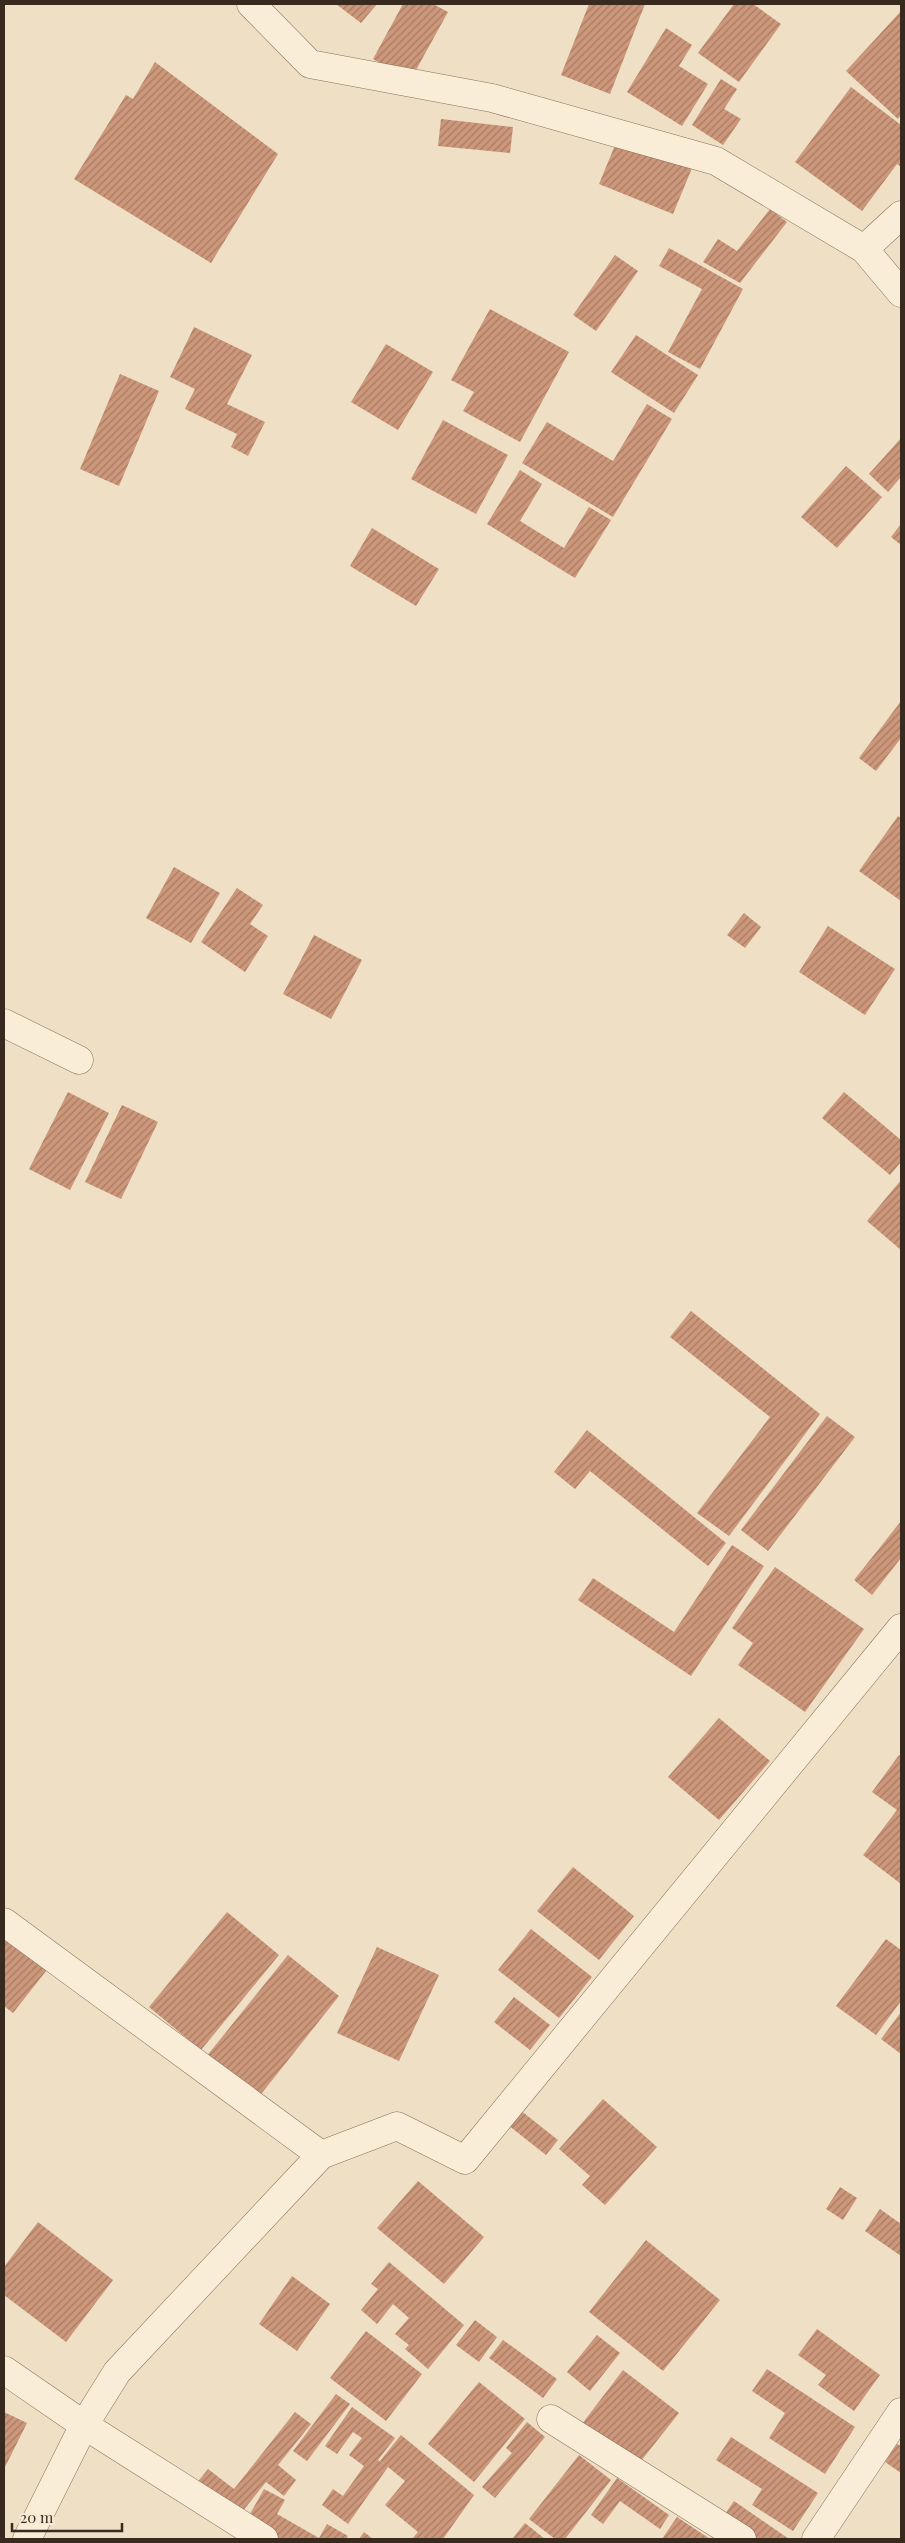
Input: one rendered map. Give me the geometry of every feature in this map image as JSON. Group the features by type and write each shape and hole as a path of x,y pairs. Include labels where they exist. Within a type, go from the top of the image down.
{"street":[{"path":"251,4 310,64 492,98 716,162 864,249 901,294"},
{"path":"864,249 901,215"},
{"path":"4,1023 79,1060"},
{"path":"27,2539 84,2425 117,2372 321,2155 396,2126 465,2160 901,1628"},
{"path":"4,1922 321,2155"},
{"path":"4,2370 84,2425 264,2539"},
{"path":"816,2539 901,2412"},
{"path":"551,2419 742,2539"}],"building":[{"path":"336,4 377,4 361,23"},
{"path":"403,4 433,4 448,12 411,79 373,59"},
{"path":"589,4 645,4 610,94 561,75"},
{"path":"734,4 753,4 781,24 739,82 698,53"},
{"path":"901,11 901,115 898,119 846,71"},
{"path":"666,28 692,45 679,66 708,84 682,126 627,92"},
{"path":"155,62 278,154 211,263 74,179 126,95 133,99"},
{"path":"721,79 737,89 724,109 741,119 723,145 692,125"},
{"path":"851,87 901,125 901,167 897,164 862,211 795,162"},
{"path":"441,119 513,127 510,153 438,146"},
{"path":"618,138 692,168 673,214 599,184"},
{"path":"770,209 787,222 740,283 703,262 718,239 737,251"},
{"path":"669,248 743,289 700,369 668,352 702,289 659,266"},
{"path":"615,255 638,271 596,331 573,315"},
{"path":"490,309 569,352 520,442 463,411 474,392 451,380"},
{"path":"194,327 252,355 227,404 265,422 248,456 231,447 237,434 185,409 195,389 170,377"},
{"path":"636,335 698,375 674,413 611,372"},
{"path":"386,344 433,372 398,430 351,402"},
{"path":"120,374 159,391 119,486 80,469"},
{"path":"647,404 672,419 613,517 522,463 547,422 613,461"},
{"path":"443,420 508,455 476,514 411,479"},
{"path":"901,438 901,477 888,492 869,474"},
{"path":"846,466 882,497 837,548 801,517"},
{"path":"520,470 542,484 520,521 564,548 589,507 611,520 575,578 487,524"},
{"path":"901,524 901,545 891,537"},
{"path":"372,528 439,569 416,606 350,566"},
{"path":"901,701 901,738 876,771 859,758"},
{"path":"898,816 901,818 901,901 859,871"},
{"path":"174,867 220,893 191,943 146,918"},
{"path":"237,888 263,905 250,924 268,936 245,972 201,942"},
{"path":"744,913 761,927 745,948 727,935"},
{"path":"828,926 895,969 865,1015 799,972"},
{"path":"314,935 362,960 331,1019 283,994"},
{"path":"68,1092 109,1113 70,1190 29,1169"},
{"path":"844,1092 901,1140 901,1162 890,1175 822,1118"},
{"path":"122,1105 158,1122 121,1199 85,1182"},
{"path":"901,1180 901,1250 867,1221"},
{"path":"691,1311 820,1414 729,1536 697,1513 770,1417 670,1337"},
{"path":"827,1416 855,1437 768,1551 741,1530"},
{"path":"587,1430 726,1543 708,1566 590,1471 575,1489 554,1472"},
{"path":"901,1521 901,1558 872,1595 854,1580"},
{"path":"732,1545 764,1566 691,1676 578,1600 593,1578 674,1632"},
{"path":"775,1567 864,1629 805,1712 738,1665 753,1643 732,1628"},
{"path":"719,1718 770,1761 719,1820 668,1777"},
{"path":"899,1755 901,1757 901,1884 863,1855 897,1810 872,1792"},
{"path":"573,1867 634,1916 599,1960 537,1911"},
{"path":"227,1912 279,1955 201,2050 149,2007"},
{"path":"4,1929 50,1966 13,2013 4,2006"},
{"path":"531,1929 592,1977 559,2018 498,1970"},
{"path":"886,1939 901,1950 901,2001 876,2035 836,2006"},
{"path":"377,1947 439,1975 399,2061 337,2033"},
{"path":"288,1955 339,1996 258,2098 206,2057"},
{"path":"514,1997 550,2025 530,2050 494,2022"},
{"path":"901,2012 901,2054 881,2039"},
{"path":"603,2099 657,2147 605,2205 582,2185 590,2176 559,2149"},
{"path":"520,2110 558,2140 546,2155 508,2125"},
{"path":"418,2181 484,2237 444,2284 377,2228"},
{"path":"840,2187 857,2198 843,2220 826,2209"},
{"path":"880,2209 901,2224 901,2256 865,2231"},
{"path":"38,2222 113,2280 66,2342 4,2295 4,2267"},
{"path":"646,2240 720,2300 663,2371 589,2312"},
{"path":"389,2262 464,2325 428,2369 405,2349 409,2345 395,2334 409,2318 393,2304 377,2324 361,2310 378,2289 371,2284"},
{"path":"292,2276 330,2304 297,2351 259,2324"},
{"path":"475,2320 497,2337 479,2362 456,2345"},
{"path":"817,2329 880,2375 854,2411 818,2385 826,2375 798,2355"},
{"path":"366,2331 422,2374 386,2421 330,2378"},
{"path":"597,2335 620,2353 590,2391 567,2372"},
{"path":"503,2340 557,2379 543,2398 489,2358"},
{"path":"767,2369 855,2427 825,2474 769,2438 785,2413 752,2391"},
{"path":"623,2370 679,2413 637,2466 582,2424"},
{"path":"479,2382 525,2419 474,2482 428,2444"},
{"path":"336,2394 350,2404 307,2461 293,2451"},
{"path":"352,2407 395,2438 378,2460 385,2465 380,2461 401,2435 474,2495 443,2539 412,2539 418,2532 385,2505 405,2481 388,2467 348,2524 322,2505 333,2489 343,2496 364,2466 349,2455 362,2438 353,2432 337,2454 325,2446"},
{"path":"4,2412 27,2423 4,2469"},
{"path":"295,2412 311,2424 278,2465 296,2480 284,2496 266,2482 238,2517 196,2484 208,2469 234,2489"},
{"path":"527,2422 545,2437 495,2498 482,2487 512,2453 506,2448"},
{"path":"731,2437 818,2493 793,2531 752,2505 762,2489 716,2460"},
{"path":"897,2444 901,2446 901,2473 885,2462"},
{"path":"579,2455 611,2480 565,2539 555,2539 529,2519"},
{"path":"617,2478 669,2515 660,2529 620,2501 603,2524 591,2515"},
{"path":"264,2489 285,2500 277,2514 319,2538 327,2524 348,2536 346,2539 274,2539 245,2523"},
{"path":"734,2501 789,2539 755,2539 723,2517"},
{"path":"677,2517 710,2539 662,2539"},
{"path":"525,2523 545,2539 512,2539"},
{"path":"364,2532 373,2539 359,2539"}]}
